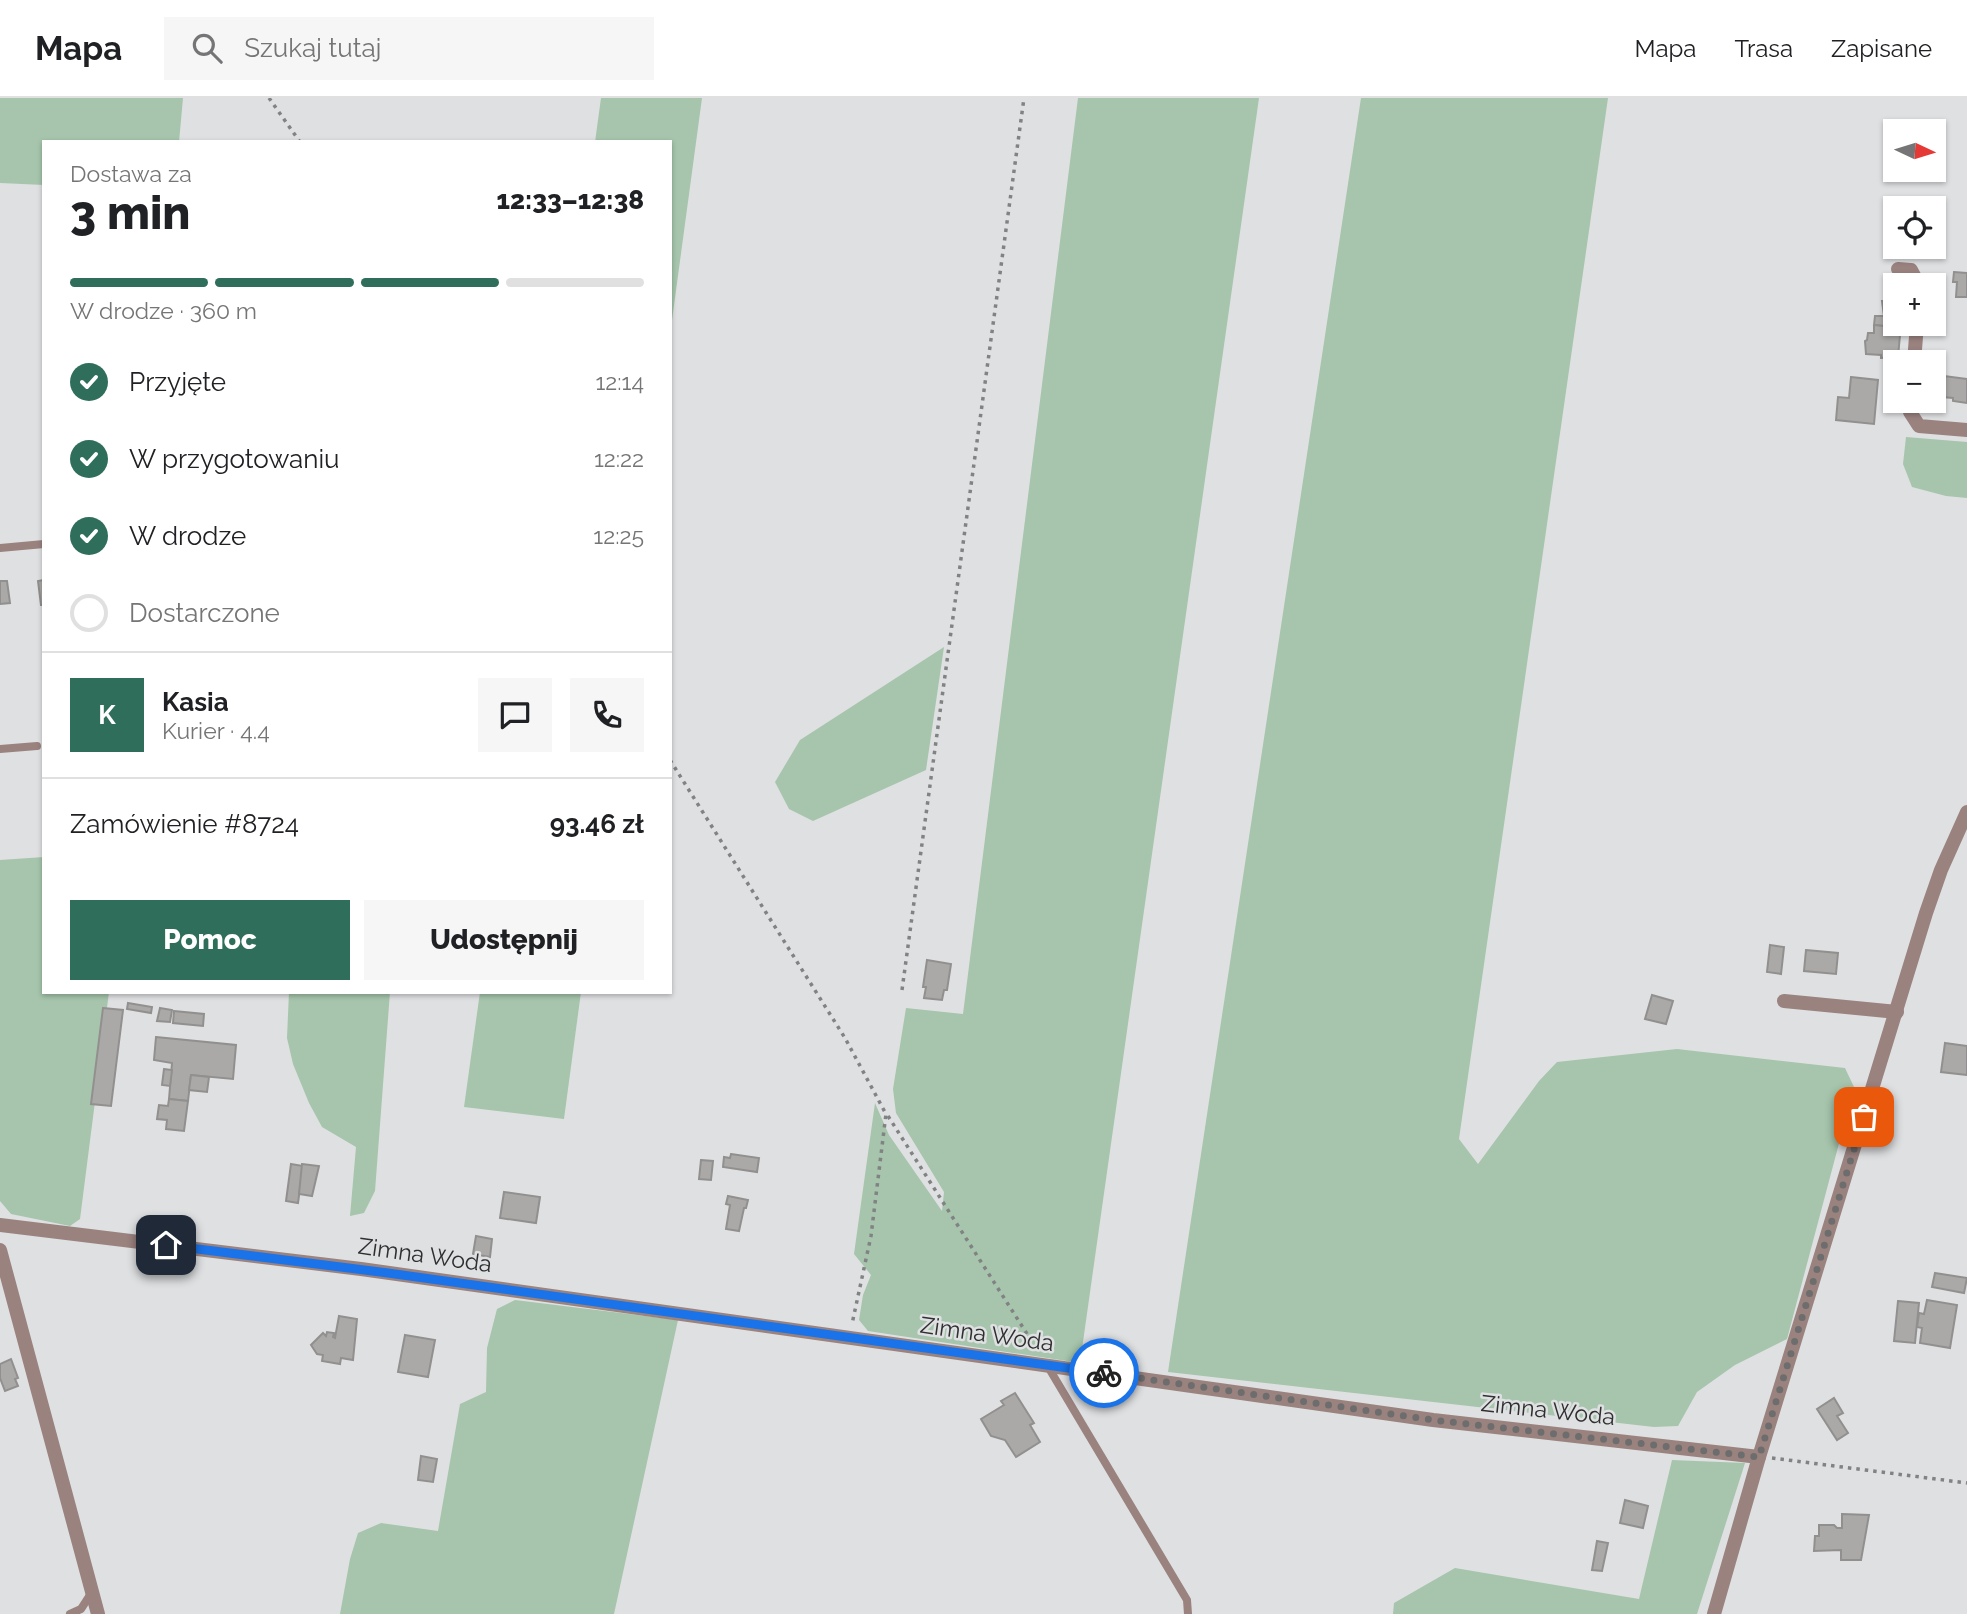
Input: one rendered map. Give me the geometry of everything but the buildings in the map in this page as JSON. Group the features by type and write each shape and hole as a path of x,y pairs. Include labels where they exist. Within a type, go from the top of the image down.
{"street":[{"path":"1898,270 1911,270 1913,273"},
{"path":"1911,413 1919,426 1967,430"},
{"path":"1714,1614 1759,1457 1941,870 1967,811"},
{"path":"1784,1000 1897,1012"},
{"name":"Zimna Woda","path":"0,1225 374,1271 1433,1420 1759,1457"},
{"path":"0,1250 98,1614"}],"lane":[{"path":"0,548 42,544"},
{"path":"0,749 37,746"},
{"path":"1047,1365 1186,1600 1188,1614"},
{"path":"70,1614 81,1609 92,1592"}],"path":[{"path":"269,98 299,140"},
{"path":"902,990 1024,98"},
{"path":"672,763 845,1038 886,1114 1047,1365"},
{"path":"850,1337 871,1236 886,1114"},
{"path":"1759,1457 1967,1483"}],"green space":[{"path":"0,98 183,98 179,140 42,140 42,185 0,183"},
{"path":"601,98 702,98 672,320 672,140 595,140"},
{"path":"1078,98 1259,98 1080,1363 868,1331 859,1320 863,1295 871,1275 854,1254 875,1103 889,1135 942,1211 944,1192 896,1113 893,1089 906,1008 963,1014"},
{"path":"1361,98 1608,98 1459,1139 1478,1164 1539,1081 1557,1062 1677,1049 1845,1068 1854,1087 1787,1339 1735,1365 1697,1392 1678,1426 1654,1427 1168,1372"},
{"path":"1906,437 1967,442 1967,498 1946,496 1912,487 1903,464"},
{"path":"944,647 926,770 813,821 789,809 775,782 800,740"},
{"path":"42,857 42,994 109,994 80,1219 70,1226 11,1214 0,1201 0,860"},
{"path":"289,994 390,994 375,1191 364,1213 350,1216 356,1147 322,1127 293,1064 287,1038"},
{"path":"480,994 581,994 564,1119 464,1107"},
{"path":"515,1300 678,1320 614,1614 340,1614 350,1559 358,1533 381,1523 438,1531 460,1404 486,1392 487,1348 497,1309"},
{"path":"1672,1460 1745,1463 1697,1614 1393,1614 1394,1603 1455,1568 1639,1599"}],"way so far":[{"path":"1104,1373 1433,1420 1759,1457 1864,1117"}],"route":[{"path":"166,1245 388,1273 1104,1373"}]}
